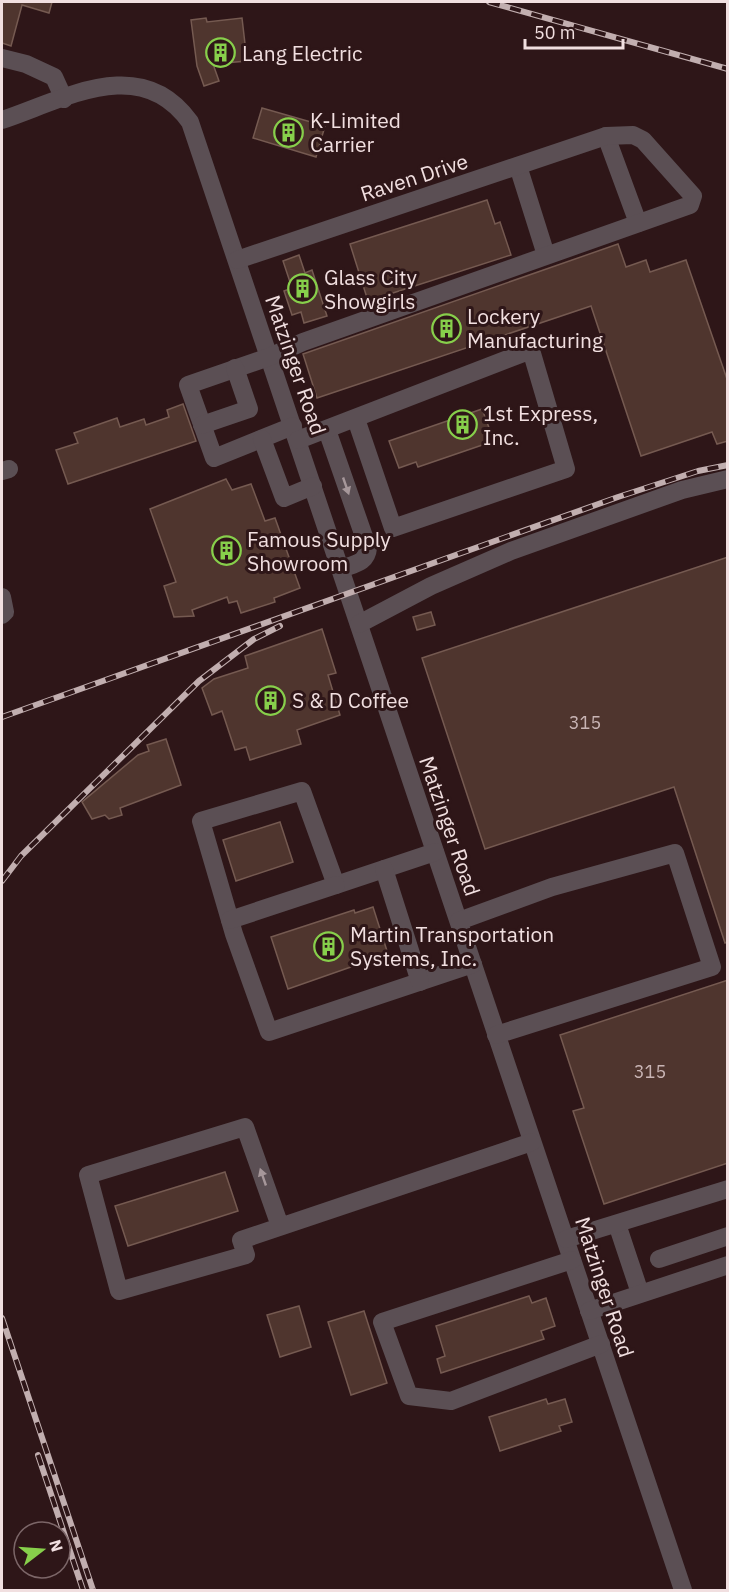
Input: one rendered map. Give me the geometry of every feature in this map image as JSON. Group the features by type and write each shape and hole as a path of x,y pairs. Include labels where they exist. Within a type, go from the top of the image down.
{"street":[{"path":"2,58 26,64 54,77 64,99 2,120"},
{"name":"Matzinger Road","path":"64,99 122,84 155,89 181,110 190,122 683,1590"},
{"name":"Raven Drive","path":"237,260 606,136 633,135 643,140 693,196 690,206 638,223"},
{"path":"356,419 393,528 566,469 531,350 327,430 262,439 214,458 188,385 638,223 606,136"},
{"path":"518,166 546,255"},
{"path":"202,425 249,409 235,368"},
{"path":"327,430 368,548 367,556 363,561 341,569"},
{"path":"262,439 284,498 313,486"},
{"path":"359,624 431,586 511,551 682,490 728,479"},
{"path":"2,597 5,612 2,615"},
{"path":"336,885 302,790 201,821 230,920 269,1032 473,964"},
{"path":"230,920 435,852"},
{"path":"459,921 552,887 675,853 712,967 496,1035"},
{"path":"384,869 420,982"},
{"path":"280,1226 245,1127 88,1175 119,1292 246,1254 241,1240 532,1142"},
{"path":"566,1239 728,1189"},
{"path":"616,1224 640,1293"},
{"path":"659,1259 728,1236"},
{"path":"572,1260 382,1322 409,1396 451,1401 601,1344"},
{"path":"589,1311 728,1265"}],"building":[{"path":"2,2 52,2 49,13 22,5 11,46 2,43"},
{"name":"Lang Electric","path":"206,18 207,22 242,18 247,61 213,64 219,81 204,86 197,66 191,20"},
{"name":"K-Limited Carrier","path":"262,108 325,126 316,157 253,138"},
{"path":"487,200 495,224 500,222 511,255 368,301 350,244"},
{"name":"Lockery Manufacturing","path":"618,244 626,267 646,260 650,272 686,260 728,382 728,441 717,444 712,432 641,456 591,306 317,398 303,354"},
{"name":"Glass City Showgirls","path":"299,255 305,273 312,270 327,316 304,323 301,312 292,315 284,291 292,288 283,261"},
{"path":"183,404 196,441 68,484 56,450 78,443 74,433 117,418 120,427 144,419 146,425 169,417 167,410"},
{"name":"1st Express, Inc.","path":"482,409 494,441 418,467 416,462 399,468 389,441"},
{"name":"Famous Supply Showroom","path":"226,479 232,490 251,484 265,521 275,518 300,588 274,598 275,602 241,613 237,601 229,603 227,597 192,610 194,616 174,617 164,586 176,582 150,509"},
{"path":"728,557 728,942 725,943 674,787 485,849 422,658"},
{"path":"431,612 435,625 417,630 413,617"},
{"name":"S & D Coffee","path":"322,629 336,673 328,675 340,715 297,730 301,744 250,760 246,747 235,750 222,711 212,715 202,688 214,679 248,668 245,656"},
{"path":"166,739 181,785 120,808 122,815 109,819 105,815 92,819 82,802 138,755 149,751 147,745"},
{"path":"280,822 293,862 236,881 223,840"},
{"name":"Martin Transportation Systems, Inc.","path":"373,907 388,954 288,989 271,937 354,910 355,913"},
{"path":"728,980 728,1163 604,1204 573,1111 584,1108 560,1035"},
{"path":"225,1172 238,1211 128,1246 115,1206"},
{"path":"529,1296 532,1303 546,1298 555,1326 541,1331 544,1339 441,1373 437,1359 445,1356 436,1326"},
{"path":"299,1306 311,1347 280,1357 267,1315"},
{"path":"364,1311 387,1383 351,1395 328,1322"},
{"path":"546,1399 548,1404 565,1399 572,1422 559,1426 561,1431 500,1451 489,1417"}],"railway":[{"path":"489,2 728,69"},
{"path":"2,717 618,497 698,471 728,465"},
{"path":"2,881 21,856 199,681 254,639 280,626"},
{"path":"2,1318 93,1590"},
{"path":"38,1455 83,1590"}],"place":[{"name":"Lang Electric","path":"221,53"},
{"name":"K-Limited Carrier","path":"289,132"},
{"name":"Glass City Showgirls","path":"303,289"},
{"name":"Lockery Manufacturing","path":"446,328"},
{"name":"1st Express, Inc.","path":"462,425"},
{"name":"Famous Supply Showroom","path":"226,551"},
{"name":"S & D Coffee","path":"271,700"},
{"name":"Martin Transportation Systems, Inc.","path":"329,946"}]}
